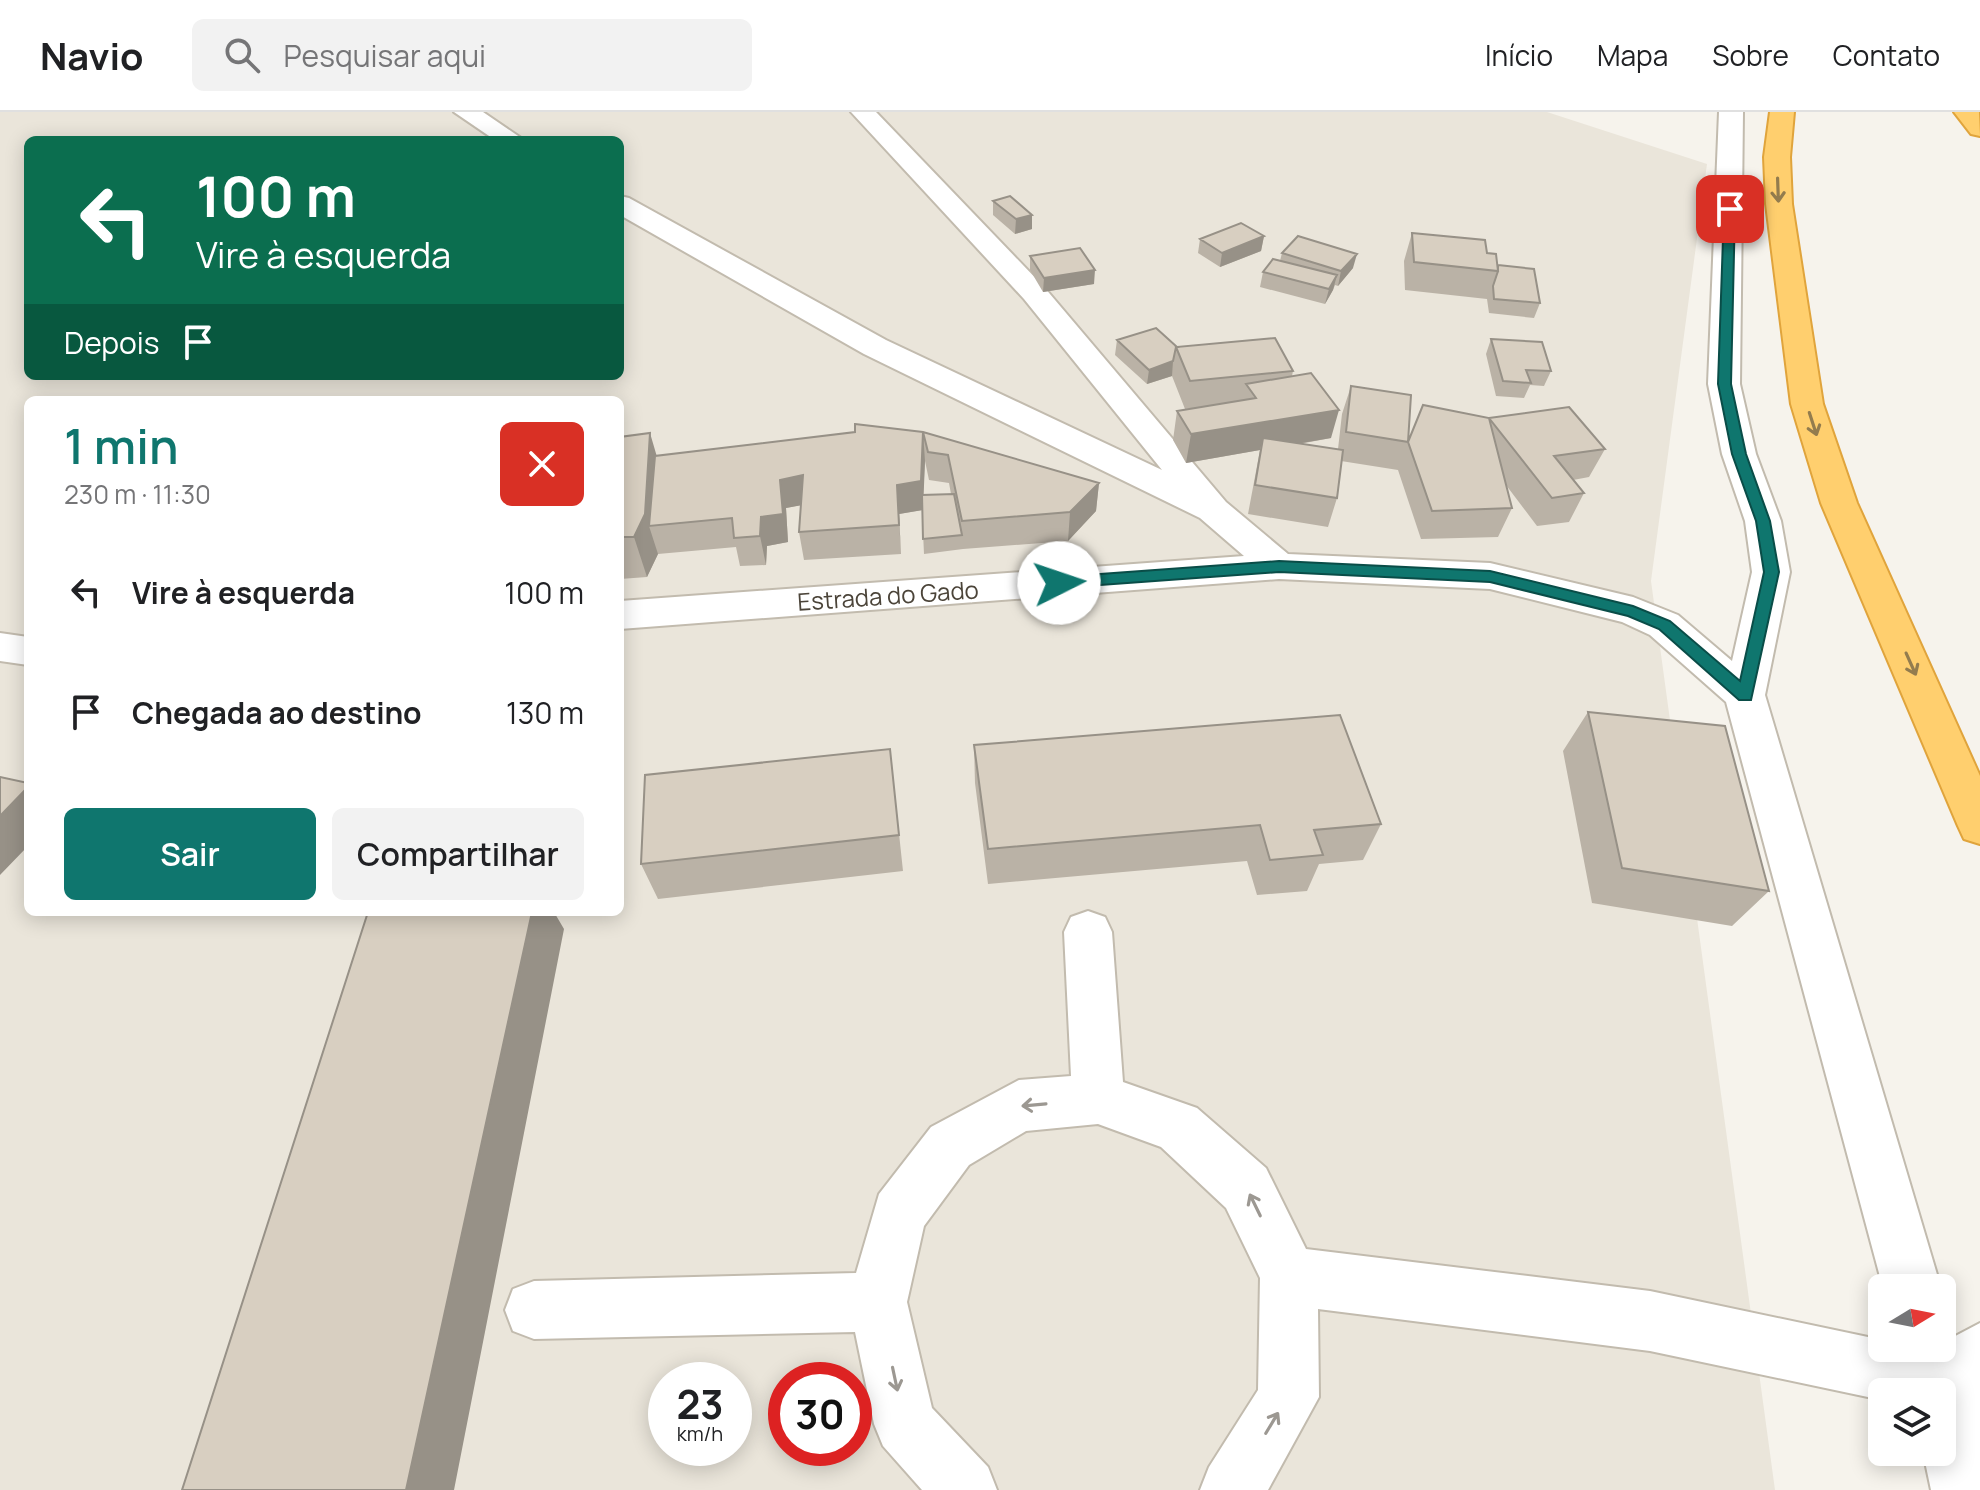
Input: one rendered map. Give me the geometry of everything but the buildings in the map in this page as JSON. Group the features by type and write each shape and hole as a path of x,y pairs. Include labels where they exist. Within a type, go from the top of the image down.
{"highway":[{"path":"1782,112 1777,157 1779,204 1807,404 1839,503 1980,826"},
{"path":"1966,112 1980,129"}],"street":[{"path":"466,112 505,136"},
{"path":"863,112 1034,293 1213,510 1279,566"},
{"path":"1731,112 1724,384 1739,454 1763,521 1771,572 1745,695 1908,1274"},
{"path":"624,206 875,347 1213,510"},
{"name":"Estrada do Gado","path":"624,615 1279,566 1490,576 1633,611 1664,625 1745,695"},
{"path":"0,647 24,650"},
{"path":"1088,932 1098,1099"},
{"path":"965,1490 905,1424 878,1302 899,1214 950,1146 1019,1106 1098,1099 1178,1127 1246,1188 1289,1276 1288,1397 1232,1490"},
{"path":"1289,1276 1650,1321 1946,1374"},
{"path":"534,1310 878,1302"},
{"path":"1946,1374 1980,1434"},
{"path":"1946,1374 1963,1490"}],"shaded area":[{"path":"0,112 1547,112 1707,164 1651,581 1775,1490 0,1490"}],"route":[{"path":"1059,583 1279,566 1490,576 1633,611 1664,625 1745,695 1771,572 1763,521 1739,454 1724,384 1730,209"}]}
